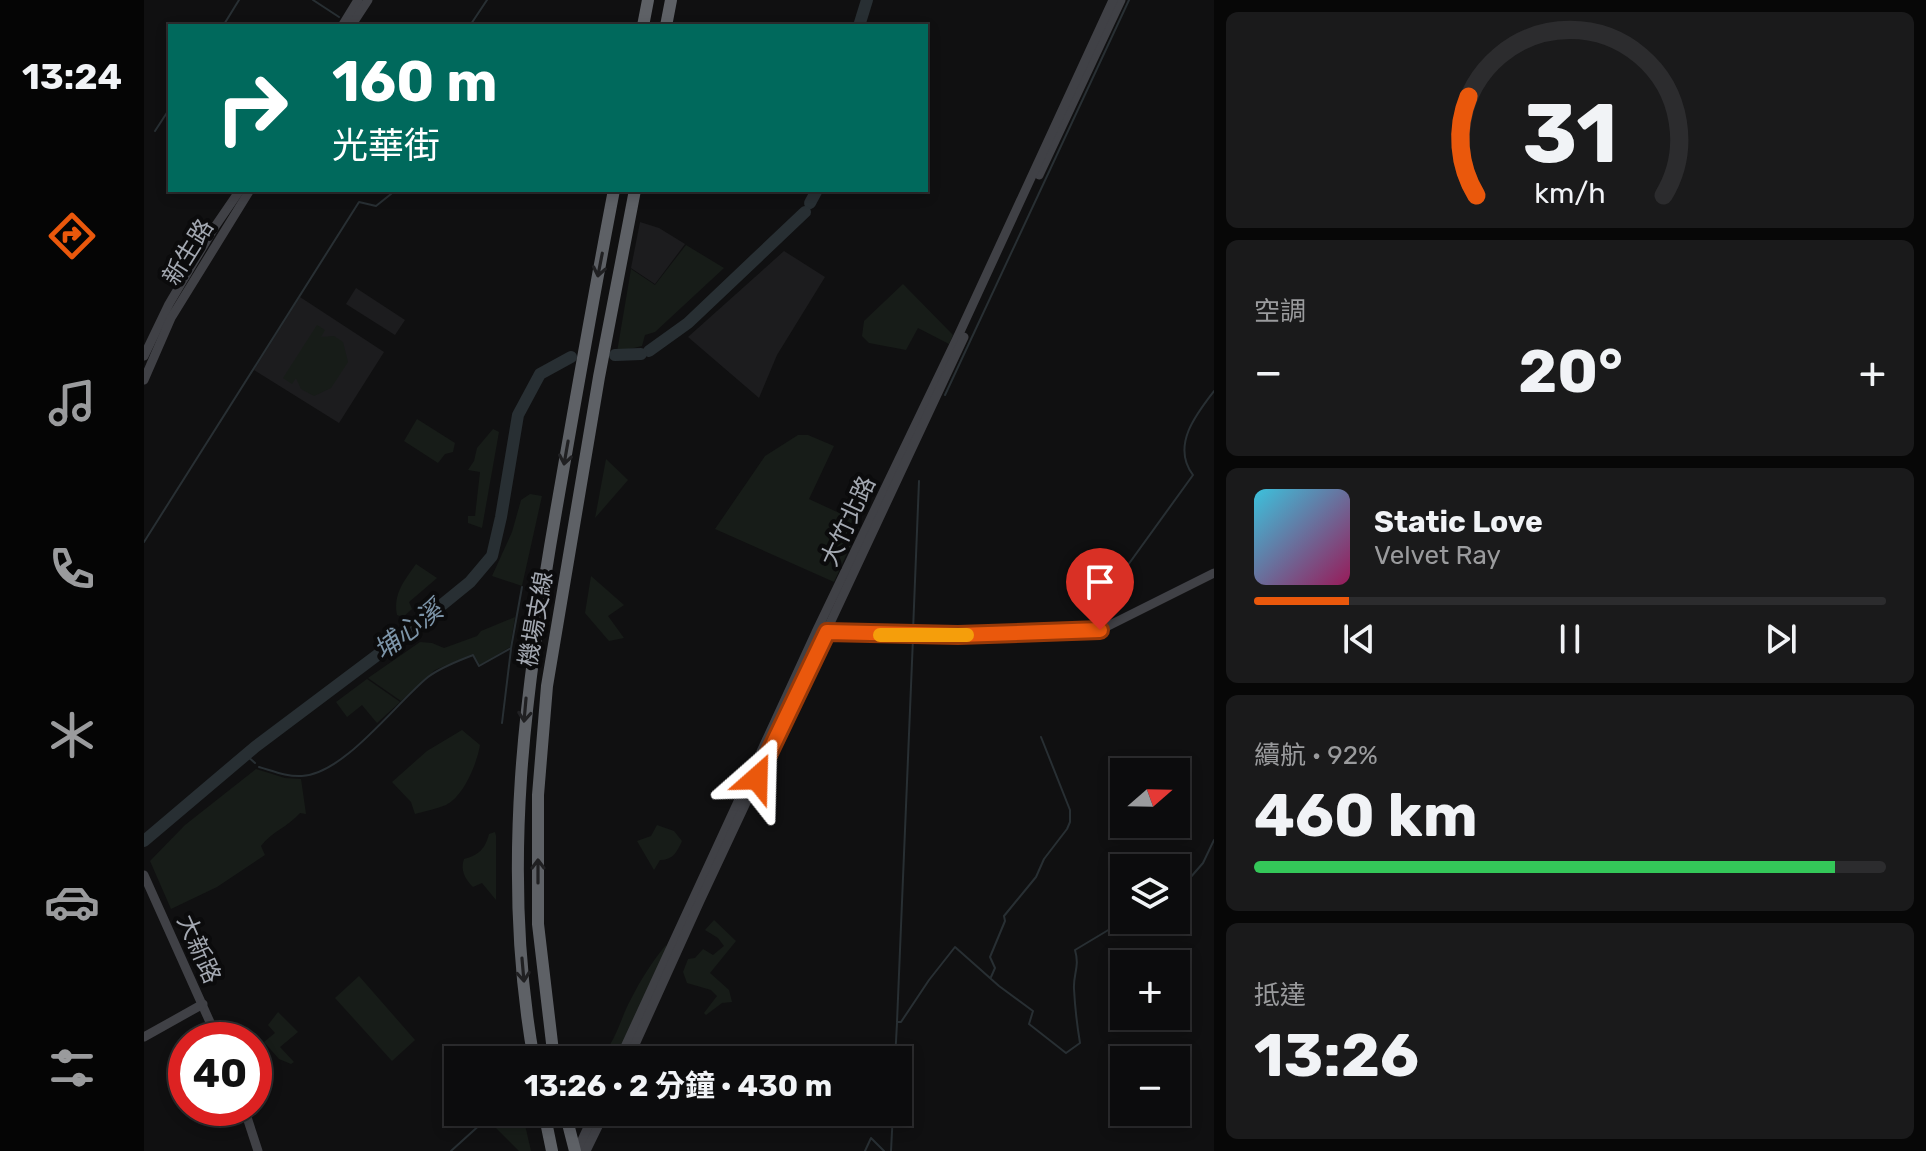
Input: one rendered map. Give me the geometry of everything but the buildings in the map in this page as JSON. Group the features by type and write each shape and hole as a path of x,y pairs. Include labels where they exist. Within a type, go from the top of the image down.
{"highway":[{"path":"643,24 648,0"},
{"path":"666,24 671,0"},
{"name":"機場支線","path":"533,1046 520,926 518,796 528,682 585,341 614,192"},
{"name":"機場支線","path":"552,1046 538,924 538,795 547,686 599,377 635,192"},
{"path":"547,1126 552,1151"},
{"path":"569,1126 576,1151"}],"street":[{"path":"343,24 358,0"},
{"path":"352,24 368,0"},
{"name":"大竹北路","path":"634,1046 1113,0"},
{"name":"大竹北路","path":"625,1046 693,897 1121,0"},
{"name":"新生路","path":"144,356 169,304 239,192"},
{"name":"新生路","path":"144,380 171,318 249,192"},
{"path":"822,631 958,635 1100,630 1214,573"},
{"name":"大新路","path":"144,875 210,1022"},
{"path":"144,1037 203,1004"},
{"path":"250,1126 258,1151"},
{"path":"576,1151 592,1126"},
{"path":"586,1151 595,1126"}],"shaded area":[{"path":"640,222 659,228 685,244 655,284 631,268"},
{"path":"686,245 724,268 655,332 645,335 642,346 617,352 631,269 655,285"},
{"path":"784,251 825,277 777,355 759,398 688,337"},
{"path":"903,284 953,335 949,344 918,328 906,350 869,343 862,336 864,321"},
{"path":"356,288 405,320 395,335 346,304"},
{"path":"300,297 384,352 339,423 254,370"},
{"path":"317,325 325,330 321,337 334,336 343,342 348,362 331,388 314,396 301,389 296,378 292,384 283,378"},
{"path":"417,419 455,443 453,452 445,454 438,463 404,441"},
{"path":"493,429 499,432 482,528 468,523 468,516 475,516 480,472 468,470 477,448"},
{"path":"798,435 808,435 834,446 809,499 861,523 834,582 715,529 765,456"},
{"path":"606,459 628,480 595,518"},
{"path":"530,494 542,496 522,586 492,576 512,532 521,500"},
{"path":"416,564 437,578 409,602 412,609 403,617 397,615 398,594"},
{"path":"591,576 624,605 608,616 624,638 609,641 585,613"},
{"path":"515,617 510,647 480,665 473,654 435,670 401,701 368,678 420,642 444,648"},
{"path":"367,679 400,702 377,723 362,705 347,717 336,702"},
{"path":"462,730 480,745 469,778 453,801 415,814 411,802 392,782 427,751"},
{"path":"256,769 285,778 301,779 306,814 300,813 265,841 261,846 265,855 217,887 171,909 150,861 185,825"},
{"path":"657,825 674,831 682,841 674,855 660,860 654,870 637,841 651,836"},
{"path":"495,832 496,900 482,883 473,887 463,871 464,859 481,851 489,834"},
{"path":"714,920 736,941 710,973 729,990 732,1002 722,1003 706,1015 704,1013 717,996 711,990 687,983 683,972 688,959 695,958 703,949 713,955 724,946 705,930"},
{"path":"666,945 667,950 622,1046 609,1046 627,1007"},
{"path":"359,976 415,1040 392,1061 335,998"},
{"path":"278,1012 298,1032 280,1047 294,1062 291,1064 279,1059 272,1051 272,1035 275,1033 270,1022"},
{"path":"494,1126 525,1126 531,1151 519,1151"}],"waterway":[{"path":"224,24 239,0"},
{"path":"313,0 339,17"},
{"path":"471,24 487,0"},
{"name":"埔心溪","path":"860,24 867,0"},
{"path":"945,395 1129,0"},
{"path":"155,131 168,111"},
{"path":"144,542 359,202 376,206 394,192"},
{"name":"埔心溪","path":"810,203 816,192"},
{"name":"埔心溪","path":"649,351 688,323 805,212"},
{"path":"615,355 641,354"},
{"name":"埔心溪","path":"144,841 255,747 470,582 492,556 518,415 540,374 571,357"},
{"path":"1094,612 1193,475 1184,453 1185,442 1194,420 1214,391"},
{"path":"913,631 919,481"},
{"path":"259,767 291,776 318,772 352,751 433,673 473,655 479,666 511,648 522,587"},
{"path":"913,638 897,1022 901,1022 955,947 1033,1011 1029,1024 1066,1053 1080,1043 1074,989 1075,950 1110,929"},
{"path":"502,723 511,649"},
{"path":"991,977 995,968 990,957 1005,921 1004,916 1036,877 1044,859 1070,822 1070,810 1041,737"},
{"path":"246,755 255,763"},
{"path":"1190,878 1203,863 1214,840"},
{"path":"896,1046 897,1023"},
{"path":"451,1151 479,1126"},
{"path":"891,1151 892,1126"},
{"path":"865,1151 871,1138 884,1151"}],"slow traffic":[{"path":"880,635 967,635"}],"route":[{"path":"757,778 827,632 1009,635 1100,630"}]}
